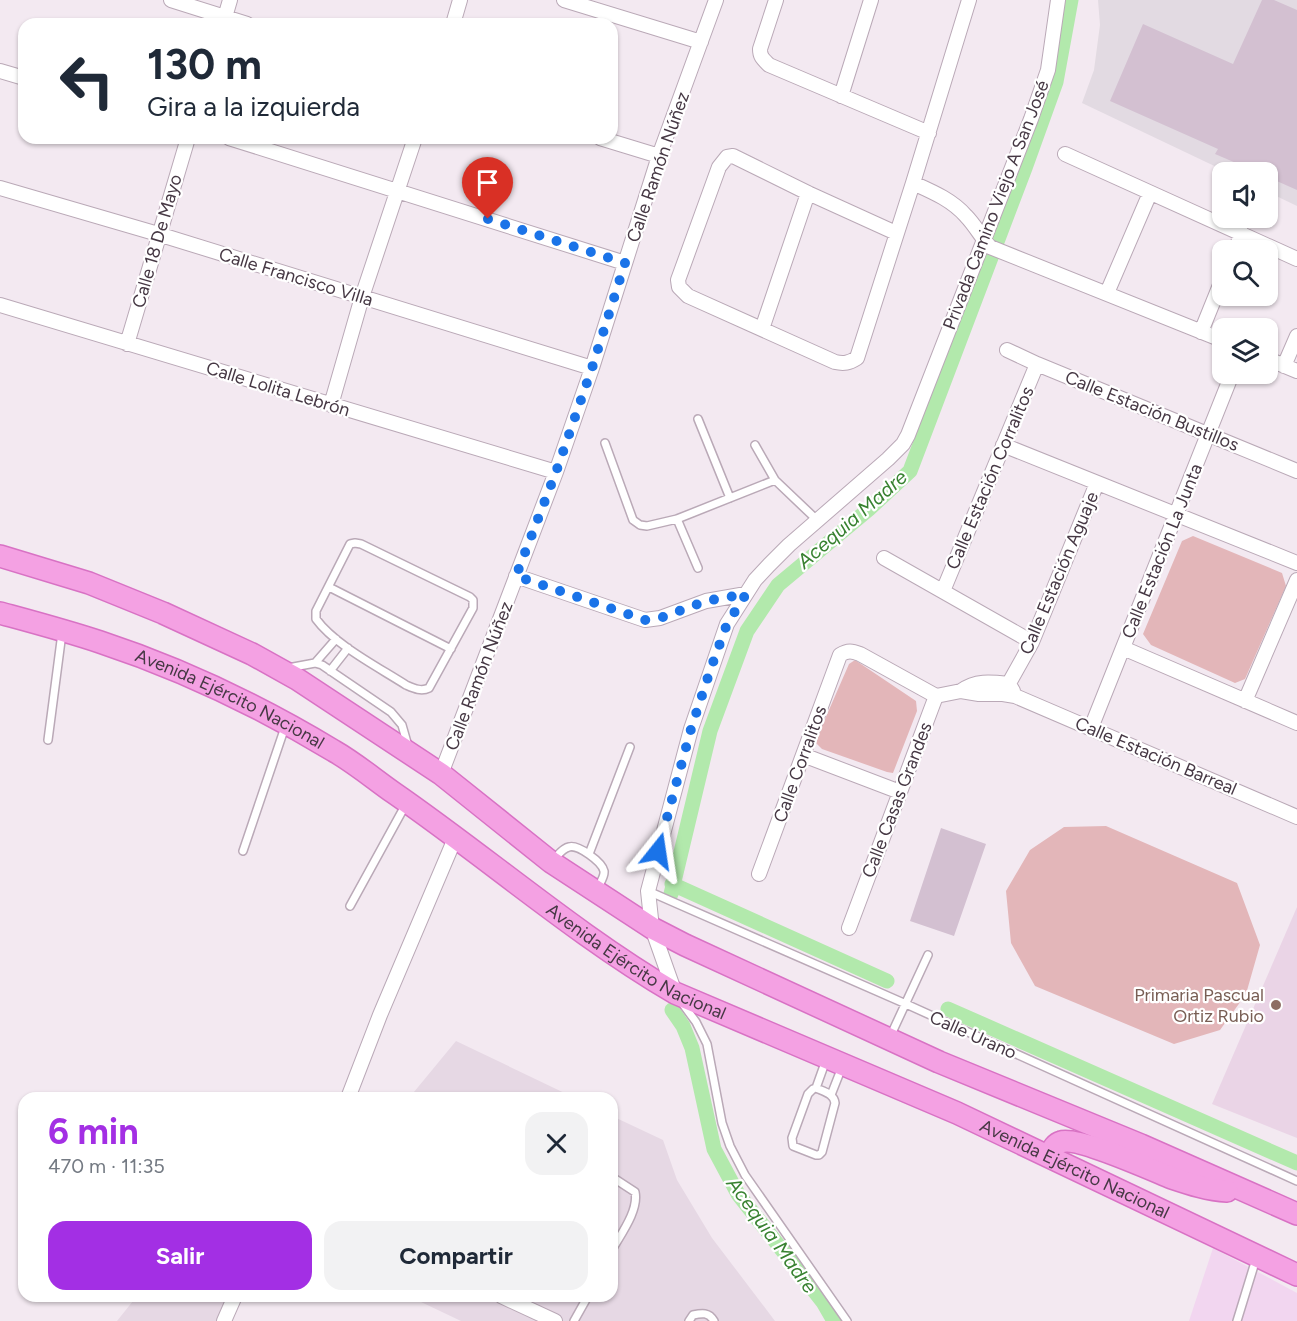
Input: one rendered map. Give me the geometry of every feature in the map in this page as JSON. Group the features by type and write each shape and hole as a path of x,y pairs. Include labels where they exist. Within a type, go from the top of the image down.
{"main road":[{"name":"Avenida Ejército Nacional","path":"0,556 89,583 163,613 280,669 441,774 551,862 652,928 685,945 939,1062 1141,1145 1297,1214"},
{"name":"Avenida Ejército Nacional","path":"0,612 100,642 172,669 248,704 336,752 456,836 638,972 675,993 957,1113 1297,1275"},
{"path":"1049,1156 1055,1146 1068,1141 1087,1145 1199,1186 1221,1191 1251,1193"}],"street":[{"path":"171,0 219,18"},
{"path":"225,18 230,0"},
{"path":"455,18 460,0"},
{"path":"564,0 701,42"},
{"name":"Calle Ramón Núñez","path":"441,774 556,472 660,156 716,0"},
{"path":"776,0 760,49 760,55 770,65 929,134"},
{"path":"840,96 871,0"},
{"path":"896,233 733,156 727,157 719,167 678,280 679,287 688,296 835,362 849,363 856,358 929,134 969,0"},
{"name":"Privada Camino Viejo A San José","path":"817,520 903,444 987,243 1048,70 1058,0"},
{"path":"0,71 18,76"},
{"path":"618,143 660,156"},
{"name":"Calle 18 De Mayo","path":"127,344 186,144"},
{"path":"248,144 625,263"},
{"path":"331,405 362,297 413,144"},
{"path":"1065,154 1150,193 1295,254"},
{"path":"913,183 940,195 960,209 987,243 1004,253 1212,336"},
{"name":"Calle Francisco Villa","path":"0,188 158,234 592,368"},
{"path":"762,329 808,193"},
{"path":"1107,293 1150,193"},
{"path":"1239,240 1242,233"},
{"name":"Calle Lolita Lebrón","path":"0,305 556,472"},
{"path":"1201,332 1212,305"},
{"path":"1290,369 1297,336"},
{"name":"Calle Estación Bustillos","path":"1007,350 1297,471"},
{"name":"Calle Estación Corralitos","path":"943,591 1037,364"},
{"name":"Calle Estación La Junta","path":"1091,728 1228,384"},
{"path":"1003,445 1297,563"},
{"name":"Calle Estación Aguaje","path":"1009,691 1032,642 1097,483"},
{"path":"675,993 652,928 648,891 691,729 727,624 755,580 817,520"},
{"path":"884,558 1032,642"},
{"path":"516,576 645,620 660,618 706,601 746,594"},
{"path":"1245,701 1297,580"},
{"path":"1123,648 1297,723"},
{"name":"Calle Corralitos","path":"759,874 840,655 851,651 860,654 936,696"},
{"path":"936,696 961,691 979,694 1009,691"},
{"name":"Calle Estación Barreal","path":"1009,691 1091,728 1296,813"},
{"name":"Calle Casas Grandes","path":"849,928 936,696"},
{"path":"803,755 900,792"},
{"path":"350,1092 380,1015 456,836"},
{"path":"224,1321 232,1302"},
{"path":"527,1302 555,1321"}],"lane":[{"path":"698,419 730,498"},
{"path":"605,443 633,520 640,525 647,526 677,519 775,480"},
{"path":"755,445 775,480 817,520"},
{"path":"677,519 698,568"},
{"path":"355,543 470,597 473,600 473,608 429,688 414,689 348,648 319,623 315,615 329,587 350,544 355,543"},
{"path":"329,587 451,649"},
{"path":"48,740 62,631"},
{"path":"315,663 336,639"},
{"path":"330,671 348,648"},
{"path":"280,669 315,663 322,665 398,718 402,724 410,754"},
{"path":"243,851 286,725"},
{"path":"589,854 630,747"},
{"path":"350,906 407,802"},
{"path":"551,862 571,846 589,854 604,874 596,892"},
{"name":"Calle Urano","path":"648,891 906,1004 1297,1181"},
{"path":"889,1039 928,955"},
{"path":"675,993 696,1022 707,1044 722,1123 730,1146 745,1175 847,1321"},
{"path":"816,1089 834,1097 835,1103 822,1152 819,1155 797,1149 793,1146 792,1138 808,1094 816,1089 835,1061"},
{"path":"831,1095 835,1061"},
{"path":"618,1181 635,1192 637,1199 634,1210 618,1239"},
{"path":"1238,1321 1256,1256"},
{"path":"574,1321 585,1302"},
{"path":"689,1321 693,1315 704,1313 712,1317 714,1321"}],"shaded area":[{"path":"1098,0 1297,0 1297,206 1278,197 1278,162 1212,162 1212,165 1082,103 1094,70 1100,25"},
{"path":"1193,536 1282,573 1286,586 1245,679 1235,683 1151,645 1143,634 1182,541"},
{"path":"855,660 916,701 917,711 893,773 822,749 815,742 849,664"},
{"path":"1106,826 1237,883 1260,945 1246,994 1220,1030 1174,1044 1035,986 1011,943 1006,891 1030,850 1064,827"},
{"name":"Primaria Pascual Ortiz Rubio","path":"1297,907 1297,1138 1212,1104"},
{"path":"456,1041 562,1092 414,1092"},
{"path":"618,1119 663,1140 677,1180 712,1238 775,1321 461,1321 421,1302 618,1302"},
{"path":"1213,1248 1297,1293 1297,1321 1189,1321"},
{"path":"132,1302 227,1302 219,1321 117,1321"}],"building":[{"path":"1262,0 1274,0 1297,10 1297,190 1278,181 1278,162 1234,162 1215,154 1218,149 1110,101 1143,24 1233,64"},
{"path":"941,828 986,844 954,936 910,921"}],"waterway":[{"name":"Acequia Madre","path":"671,894 710,731 747,631 778,585 869,509 910,471 1056,82 1071,0"},
{"path":"672,884 887,981"},
{"path":"948,1009 1297,1163"},
{"name":"Acequia Madre","path":"672,1010 683,1026 692,1048 714,1149 738,1194 823,1302 834,1321"}],"place":[{"name":"Primaria Pascual Ortiz Rubio","path":"1276,1005"}],"route":[{"path":"488,219 625,263 556,472 516,576 645,620 660,618 706,601 746,594 727,624 711,668 691,729 658,851"}]}
